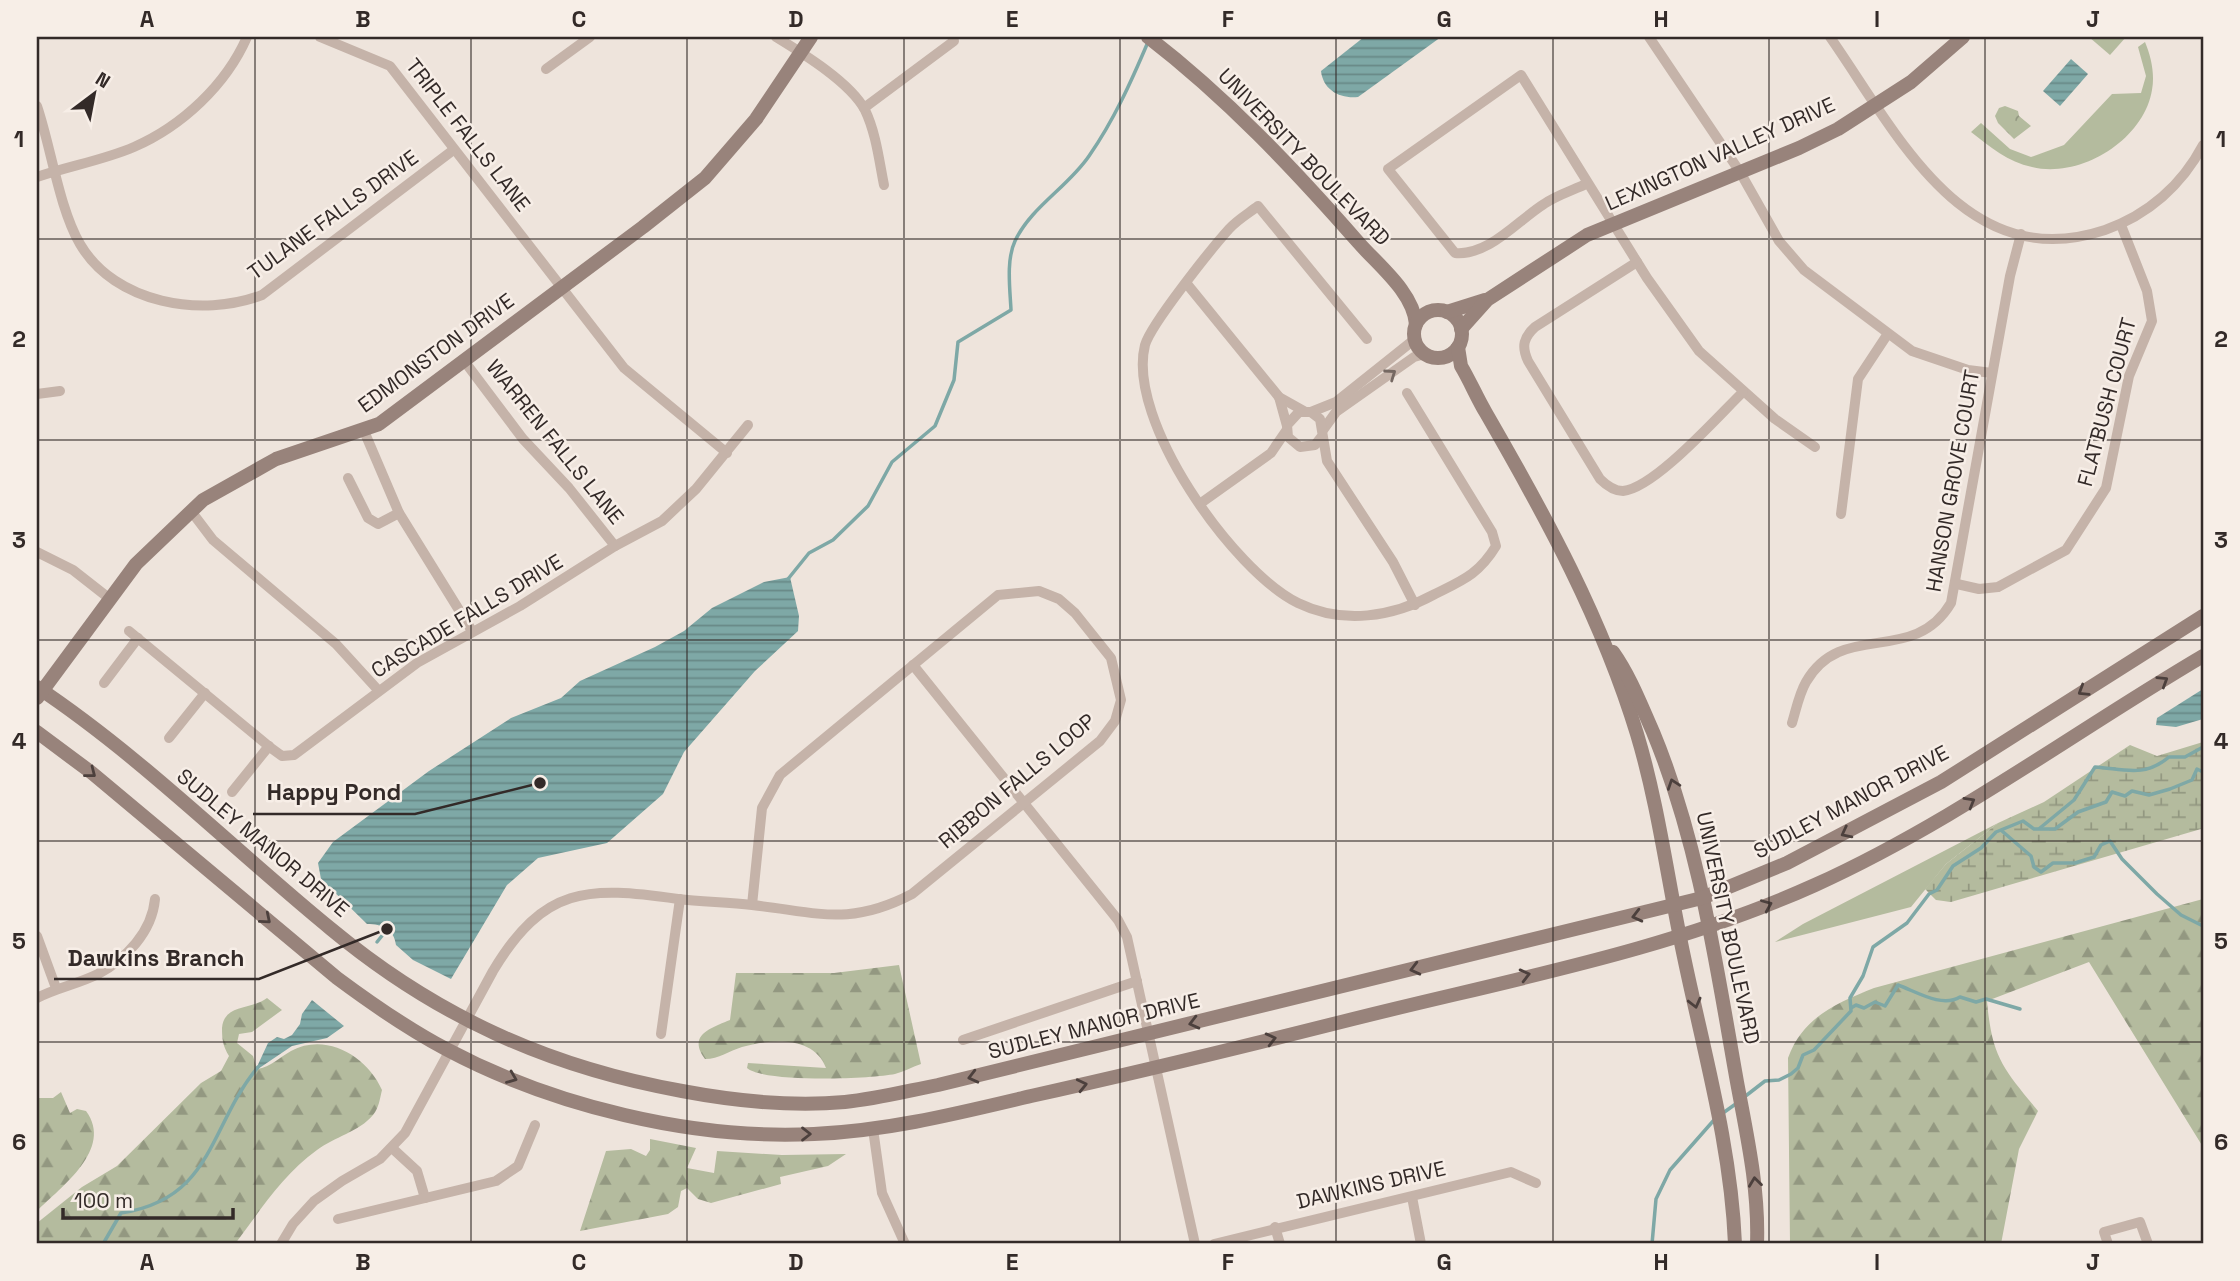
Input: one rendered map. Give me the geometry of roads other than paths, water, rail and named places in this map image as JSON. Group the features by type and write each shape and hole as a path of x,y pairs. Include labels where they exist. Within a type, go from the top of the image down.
{"main road":[{"name":"EDMONSTON DRIVE","path":"39,692 152,546 191,511 225,485 276,459 379,424 562,288 705,178 756,119 811,37"},
{"name":"UNIVERSITY BOULEVARD","path":"1148,37 1187,68 1279,154 1395,283 1413,310 1415,331"},
{"name":"LEXINGTON VALLEY DRIVE","path":"1461,329 1487,300 1587,235 1799,148 1878,105 1911,82 1963,37"},
{"name":"UNIVERSITY BOULEVARD","path":"1395,283 1442,311"},
{"name":"LEXINGTON VALLEY DRIVE","path":"1442,311 1487,300"},
{"path":"1442,311 1456,319 1461,329 1458,347 1446,356 1430,356 1415,331 1426,313 1442,311"},
{"name":"UNIVERSITY BOULEVARD","path":"1458,347 1459,363 1543,511 1602,636 1650,780 1723,1137 1733,1198 1735,1244"},
{"name":"UNIVERSITY BOULEVARD","path":"1430,356 1455,373 1484,410"},
{"name":"SUDLEY MANOR DRIVE","path":"39,692 150,774 332,930 388,972 466,1021 534,1052 618,1078 720,1098 778,1104 845,1102 884,1096 1150,1034 1702,898 1787,863 1941,782 2203,616"},
{"name":"UNIVERSITY BOULEVARD","path":"1602,636 1625,670 1665,762 1692,845 1756,1186 1758,1244"},
{"path":"37,732 92,773 337,978 376,1007 450,1051 524,1083 640,1119 719,1130 798,1134 873,1129 1157,1068 1708,928 1818,884 1903,841 2203,656"}],"street":[{"path":"37,177 135,147 194,110 237,59 247,37"},
{"name":"TRIPLE FALLS LANE","path":"320,37 390,66 452,150 624,368 727,453"},
{"path":"546,69 590,37"},
{"path":"776,37 828,73 864,108 874,136 884,185"},
{"path":"1649,37 1740,172 1779,241 1804,270 1912,351 1968,370 1992,373"},
{"path":"1830,37 1946,196 1975,218 2021,234 2071,237 2121,225 2165,195 2195,161 2203,145"},
{"path":"864,108 954,41"},
{"path":"1588,183 1546,202 1479,250 1465,254 1455,253 1388,169 1521,75 1637,261 1699,351 1743,392 1815,447"},
{"name":"TULANE FALLS DRIVE","path":"37,106 79,242 91,260 111,277 142,293 173,304 206,308 237,304 262,295 452,150"},
{"path":"1367,339 1258,206 1231,227 1158,321 1145,345 1144,387 1166,451 1250,569 1272,587 1300,604 1344,615 1379,616 1415,606 1480,570 1496,547 1492,532 1408,393"},
{"name":"FLATBUSH COURT","path":"1957,584 1979,589 1998,587 2066,550 2106,488 2129,376 2152,321 2147,291 2121,225"},
{"name":"HANSON GROVE COURT","path":"1792,723 1806,681 1825,660 1859,644 1898,642 1923,631 1944,615 1957,584 1992,373 2021,234"},
{"path":"1637,261 1535,327 1524,342 1528,360 1600,479 1623,491 1638,486 1675,459 1743,392"},
{"path":"1187,284 1279,397 1320,419 1327,461 1393,562 1415,606"},
{"path":"1201,503 1271,453 1294,415 1336,402 1415,331"},
{"path":"1841,514 1858,379 1888,335"},
{"path":"1271,453 1315,445 1341,409 1415,357 1430,356"},
{"name":"WARREN FALLS LANE","path":"465,362 523,439 569,488 615,546"},
{"path":"37,394 60,391"},
{"path":"1279,397 1291,442 1327,461"},
{"name":"CASCADE FALLS DRIVE","path":"269,746 282,756 294,755 378,690 472,631 561,583 615,546 662,521 727,453 748,425"},
{"path":"364,431 399,513 472,631"},
{"path":"348,478 368,519 378,524 399,513"},
{"path":"191,511 213,540 336,644 378,690"},
{"path":"37,552 73,570 110,599"},
{"name":"RIBBON FALLS LOOP","path":"281,1244 293,1224 314,1201 380,1159 392,1148 418,1111 509,945 529,922 550,907 579,894 625,890 836,917 886,908 912,894 1100,741 1115,721 1121,700 1111,658 1093,634 1059,599 1039,591 998,596 977,610 780,775 768,792 762,808 752,905"},
{"path":"129,631 269,746 232,792"},
{"path":"104,683 138,638"},
{"path":"913,665 1118,920 1127,937 1195,1244"},
{"path":"169,738 205,693"},
{"path":"37,998 56,988 96,975 118,962 148,927 153,916 155,899"},
{"path":"661,1034 680,899"},
{"path":"37,936 56,988"},
{"path":"963,1040 1137,981"},
{"path":"338,1219 496,1181 509,1174 525,1155 535,1125"},
{"path":"873,1129 882,1194 905,1244"},
{"path":"392,1148 416,1171 425,1198"},
{"name":"DAWKINS DRIVE","path":"1214,1244 1275,1227 1511,1172 1536,1183"},
{"path":"1412,1197 1421,1244"},
{"path":"2108,1244 2104,1232 2140,1222 2148,1244"},
{"path":"1275,1227 1280,1244"}],"water":[{"path":"1364,37 1441,37 1358,97 1339,95 1325,83 1321,71"},
{"path":"2071,59 2088,74 2060,106 2043,91"},
{"path":"790,577 799,616 798,631 755,671 684,752 663,794 607,843 538,858 507,885 451,979 413,960 396,945 390,931 382,926 367,924 321,879 318,863 333,842 429,771 511,718 561,698 580,681 655,647 684,631 712,608 764,582"},
{"path":"2203,689 2203,719 2176,727 2156,725 2157,718"},
{"path":"312,1000 344,1026 327,1038 292,1046 255,1071 268,1043 277,1037 284,1039 292,1035"}],"waterway":[{"path":"788,579 809,553 833,540 868,506 892,462 935,426 954,380 958,342 1011,310 1010,266 1015,241 1030,218 1071,178 1089,156 1122,100 1148,42"},
{"path":"2040,828 2074,800 2095,767 2142,770 2160,764 2169,757 2185,757 2203,747"},
{"path":"1743,1098 1765,1081 1779,1080 1798,1068 1803,1055 1814,1050 1851,1011 1850,998 1863,976 1873,947 1907,923 1929,894 1937,890 1953,866 1981,848 1996,832 2023,821 2034,829 2055,829 2078,812 2106,802 2112,792 2125,796 2132,791 2149,795 2192,780 2197,769 2203,772"},
{"path":"2002,831 2031,856 2034,867 2041,872 2053,863 2075,863 2094,857 2101,845 2110,841 2122,859 2157,894 2181,915 2203,926"},
{"path":"377,942 389,927"},
{"path":"1851,1008 1856,1005 1864,1008 1875,1002 1885,1006 1898,985 1937,1000 1960,997 1976,1002 1986,999 2020,1009"},
{"path":"103,1244 121,1213 152,1205 175,1192 192,1176 206,1156 242,1089 258,1067"},
{"path":"1723,1113 1737,1103"},
{"path":"1652,1244 1656,1199 1670,1170 1714,1120"}],"place":[{"name":"Happy Pond","path":"540,783"},
{"name":"Dawkins Branch","path":"387,929"}]}
